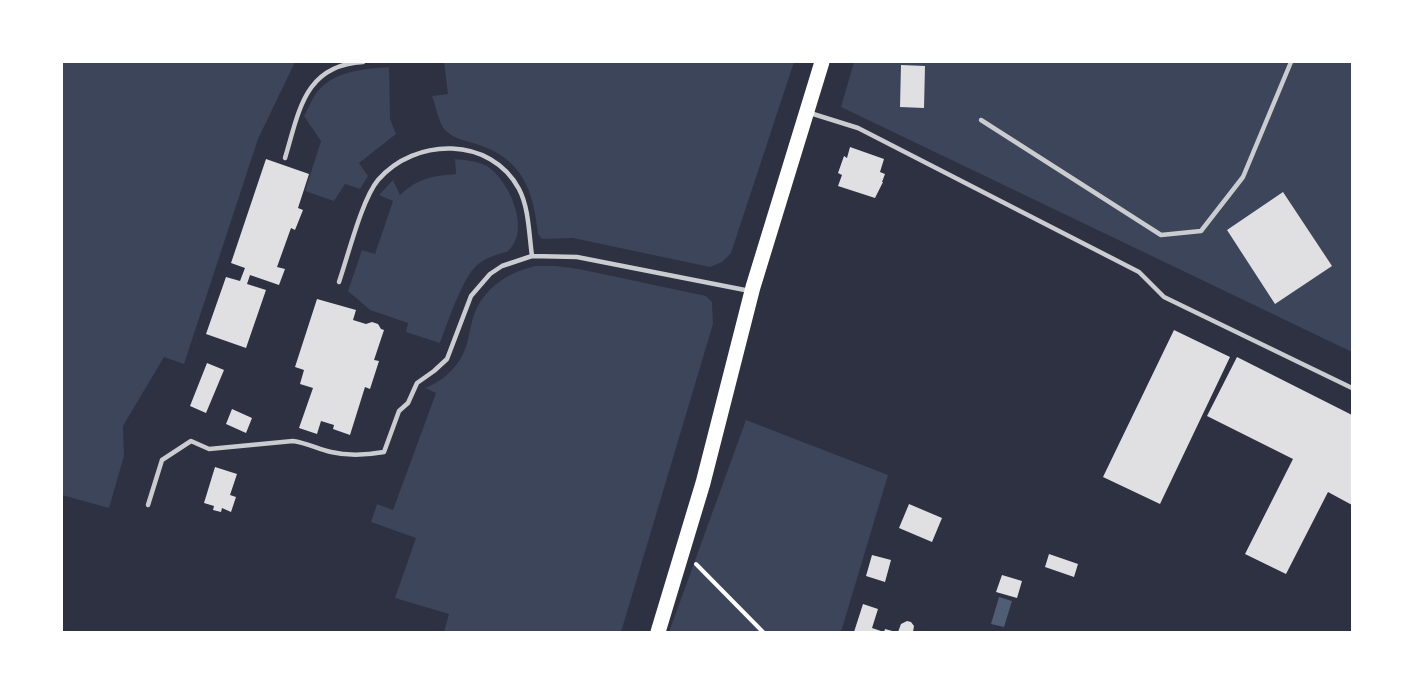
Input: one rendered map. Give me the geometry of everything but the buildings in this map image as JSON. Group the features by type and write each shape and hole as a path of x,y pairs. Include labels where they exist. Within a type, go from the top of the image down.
{"main road":[{"path":"658,633 703,483 752,292 822,62"}],"lane":[{"path":"285,158 303,99 309,87 339,66 363,62"},
{"path":"981,120 1161,235 1201,231 1243,177 1291,62"},
{"path":"807,112 858,128 1139,272 1164,297 1353,388"},
{"path":"339,282 369,193 379,179 408,157 433,149 457,148 475,151 501,165 523,198 532,256"},
{"path":"148,506 162,460 191,441 209,449 293,441 307,443 332,452 366,455 384,452 399,411 408,403 417,383 447,359 471,296 490,274 502,266 532,256 578,257 752,292"}],"path":[{"path":"682,551 763,633"}],"shaded area":[{"path":"62,62 295,62 258,139 184,364 164,357 123,426 124,456 109,508 62,495"},
{"path":"444,62 794,62 731,253 722,262 710,267 573,238 542,239 538,234 529,190 516,168 494,151 456,138 443,127 432,96 448,94"},
{"path":"854,62 1352,62 1352,352 841,107"},
{"path":"389,67 390,119 396,134 359,163 368,176 360,189 345,184 334,201 305,191 321,141 304,116 315,95 322,87 339,76 358,70"},
{"path":"455,159 483,164 495,173 503,183 515,207 518,232 507,252 488,258 472,271 456,301 440,343 406,332 408,323 370,310 348,291 362,250 375,254 393,201 379,195 393,180 400,195 426,179 456,174"},
{"path":"535,266 579,269 706,296 712,302 713,324 621,632 444,632 449,614 395,598 416,538 371,522 377,504 393,510 436,393 425,388 439,381 451,371 461,358 475,312 492,288 508,276"},
{"path":"746,420 888,475 841,632 669,632"},
{"path":"999,597 1012,601 1004,627 991,624"}]}
